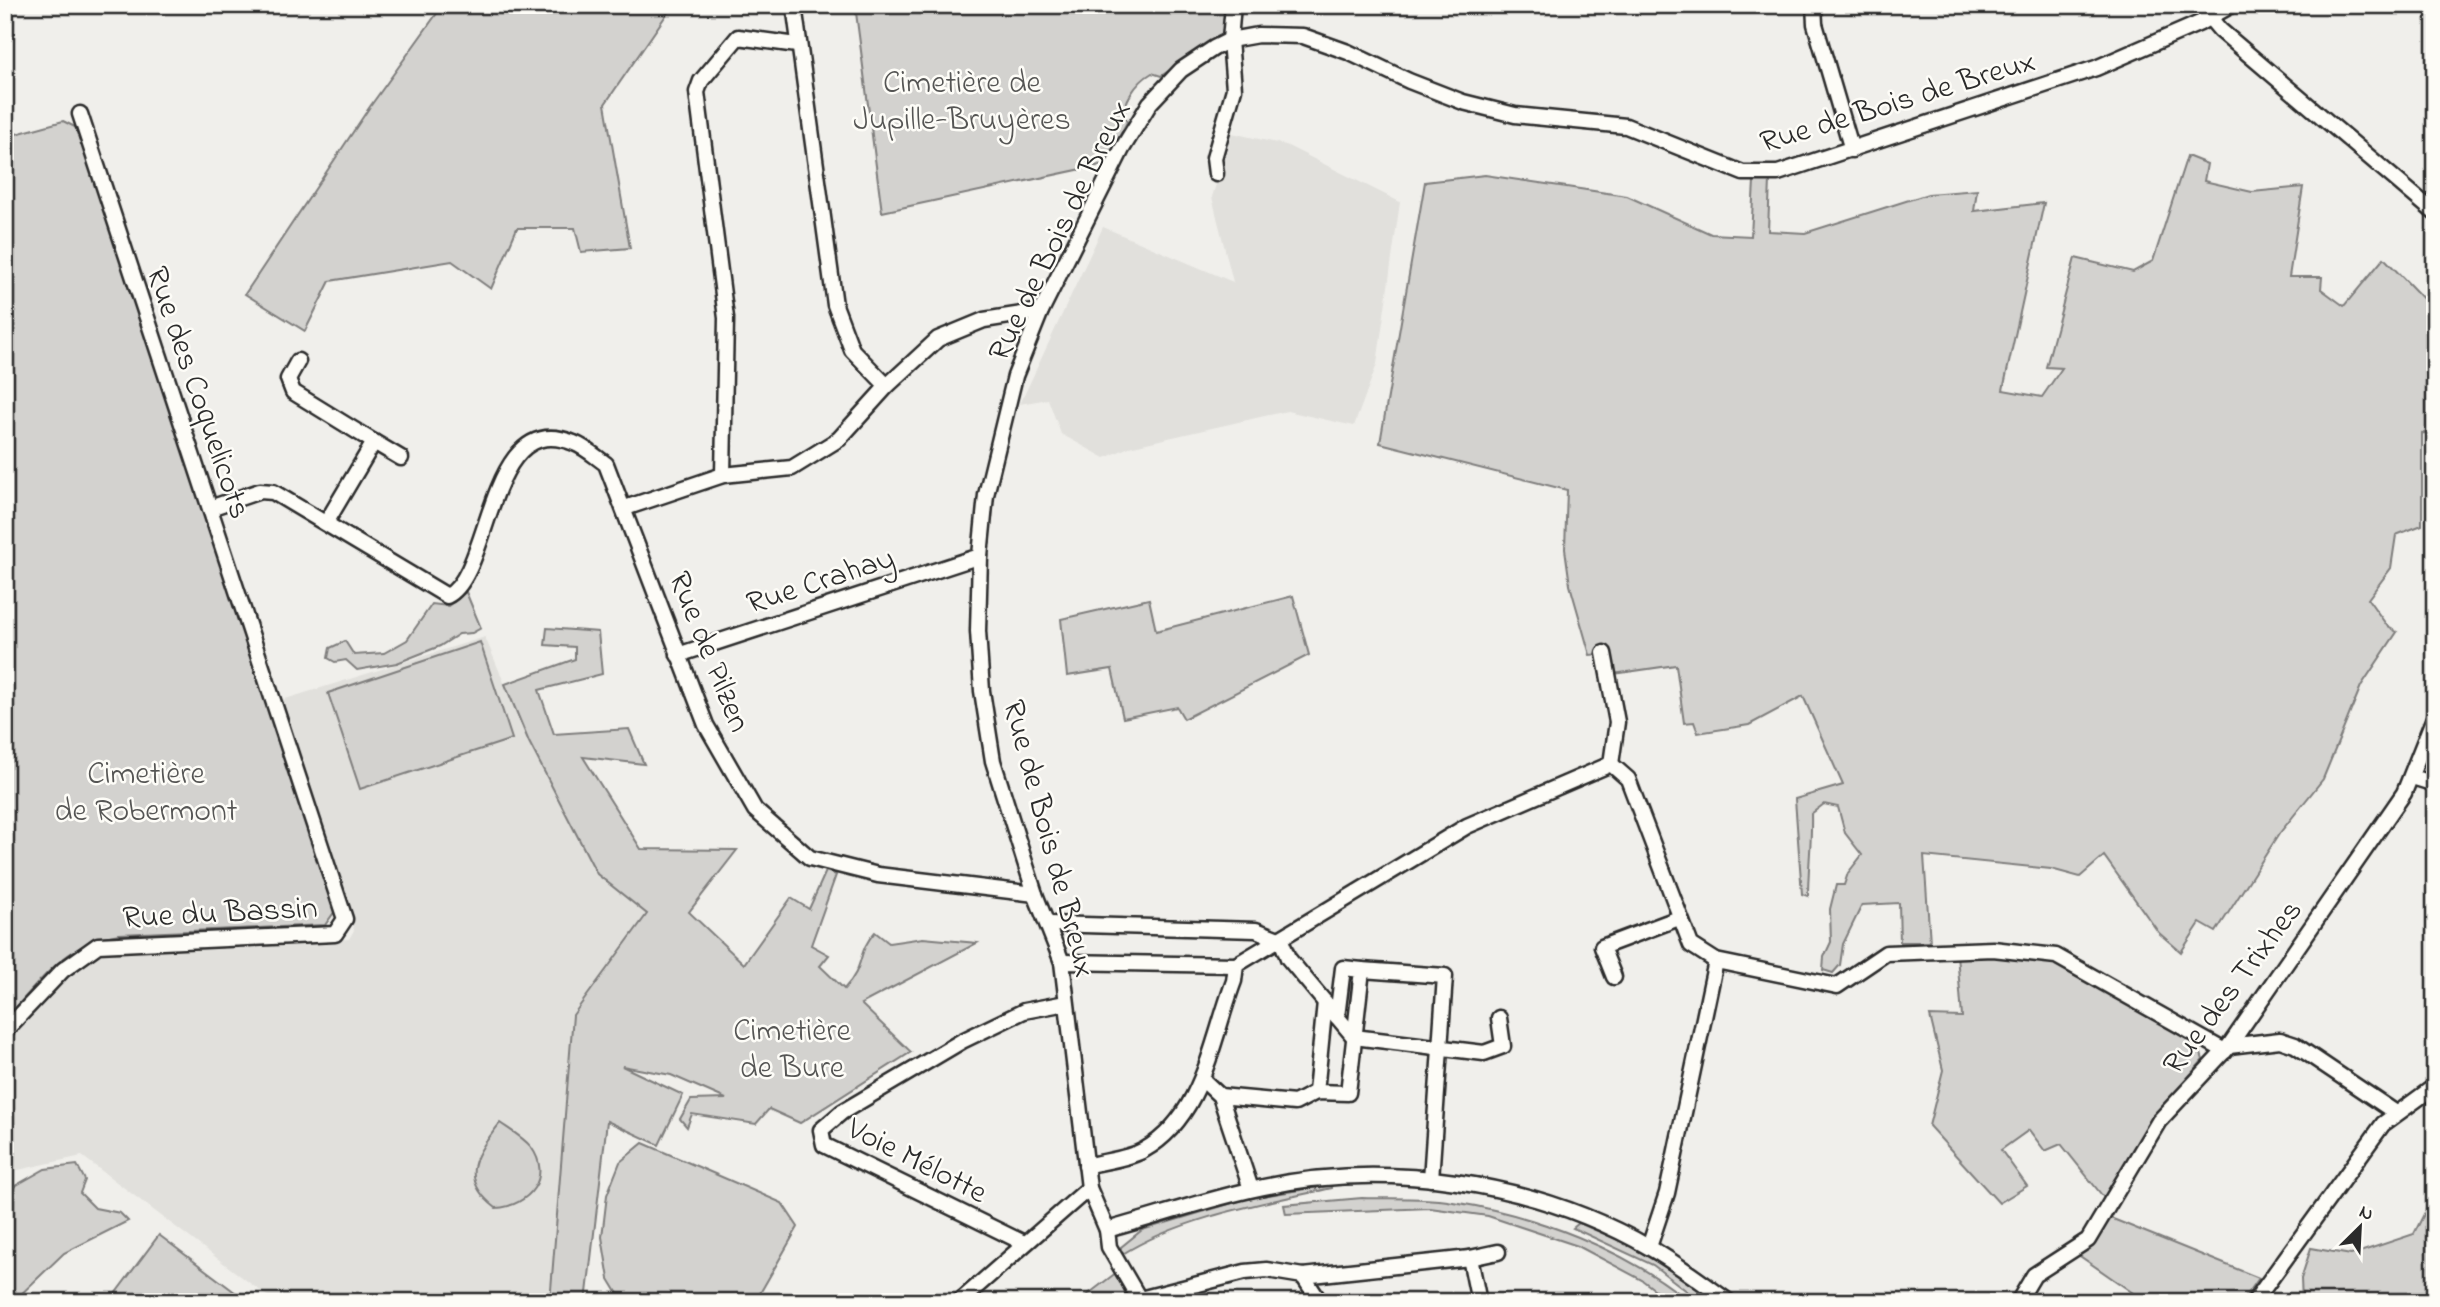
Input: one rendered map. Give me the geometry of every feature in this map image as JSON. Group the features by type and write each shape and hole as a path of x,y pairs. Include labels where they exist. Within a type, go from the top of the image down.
{"street":[{"path":"794,5 797,45 835,305 852,350 887,386"},
{"path":"1216,174 1214,158 1234,89 1230,40 1233,5"},
{"path":"1814,5 1815,24 1852,149"},
{"path":"2199,5 2209,18 2435,213"},
{"name":"Rue de Bois de Breux","path":"1140,1301 1109,1247 1107,1230 1095,1208 1089,1188 1062,962 1035,894 993,761 985,714 978,631 980,556 986,495 1015,376 1041,311 1122,149 1150,103 1181,70 1230,40 1258,35 1303,36 1348,52 1409,81 1463,102 1515,115 1626,126 1743,173 1778,173 2096,68 2209,18 2232,5"},
{"path":"723,475 726,318 697,92 701,81 738,37 797,45"},
{"name":"Rue des Coquelicots","path":"80,114 271,686"},
{"path":"625,508 723,475 792,468 839,439 887,386 938,339 984,320 1041,311"},
{"path":"298,362 288,379 293,392 401,458"},
{"name":"Rue de Pilzen","path":"326,523 439,594 447,596 456,592 470,570 508,465 534,442 555,439 574,443 606,464 706,725 755,810 810,858 878,874 1035,894"},
{"path":"210,508 260,491 273,492 326,523 374,442"},
{"name":"Rue Crahay","path":"678,655 980,556"},
{"path":"1604,653 1617,722 1611,764"},
{"name":"Rue du Bassin","path":"5,1031 63,970 98,945 335,934 345,919 271,686"},
{"name":"Rue des Trixhes","path":"2018,1302 2034,1275 2088,1240 2158,1121 2227,1048 2393,812 2412,777 2435,715"},
{"path":"1611,764 1628,779 1691,946 1716,961 1837,986 1886,953 1993,949 2039,952 2056,956 2227,1048 2280,1040 2295,1045 2396,1113"},
{"path":"1062,962 1236,965 1467,826 1611,764"},
{"path":"2412,777 2435,785"},
{"path":"1614,977 1602,947 1679,918"},
{"path":"1049,924 1256,930 1281,940 1288,958 1354,1037 1484,1053 1503,1046 1499,1018"},
{"path":"1649,1247 1667,1193 1716,961"},
{"path":"1086,1166 1143,1150 1176,1124 1202,1079 1234,981 1236,965"},
{"path":"1337,1017 1343,968 1445,976 1431,1179"},
{"path":"1220,1096 1295,1103 1316,1092 1348,1093 1362,970"},
{"path":"1316,1092 1325,1002"},
{"name":"Voie Mélotte","path":"1024,1244 824,1145 821,1129 854,1104 962,1041 1024,1011 1066,1003"},
{"path":"1202,1079 1220,1096 1251,1189"},
{"path":"2254,1302 2374,1135 2396,1113 2435,1086"},
{"path":"1107,1230 1251,1189 1336,1178 1431,1179 1542,1203 1599,1223 1649,1247 1729,1302"},
{"path":"959,1302 1089,1188"},
{"path":"1140,1301 1245,1272 1267,1270 1303,1276 1470,1258 1498,1252"},
{"path":"1470,1258 1479,1302"},
{"path":"1303,1276 1320,1302"}],"shaded area":[{"path":"1232,133 1286,145 1400,202 1377,364 1354,426 1287,411 1129,447 1105,458 1061,434 1048,399 1020,404 1103,227 1233,282 1212,197"},
{"path":"485,637 529,742 597,874 647,914 573,1015 550,1302 275,1302 82,1156 18,1170 5,1162 5,1041 65,974 95,953 349,939 354,930 348,906 279,701"}],"green space":[{"path":"443,5 673,5 605,104 630,248 581,252 575,228 517,228 491,289 452,261 330,281 305,331 245,294 369,108"},
{"name":"Cimetière de Jupille-Bruyères","path":"855,5 1230,5 1225,33 1161,76 1152,73 1131,94 1125,108 1127,122 1105,164 882,212"},
{"name":"Cimetière de Robermont","path":"63,121 77,128 335,911 325,925 119,934 100,938 84,945 55,966 5,1020 5,137"},
{"path":"2187,156 2207,164 2204,181 2252,192 2303,187 2289,277 2322,277 2321,289 2344,306 2384,258 2435,311 2435,417 2430,434 2422,433 2422,525 2396,535 2391,568 2368,599 2388,627 2397,632 2361,686 2323,779 2279,834 2216,932 2200,923 2181,952 2159,933 2104,856 2080,877 2051,869 1924,856 1930,942 1900,942 1899,903 1862,905 1843,944 1840,965 1833,973 1823,970 1824,957 1831,942 1830,909 1836,885 1844,885 1848,873 1862,855 1845,833 1838,807 1824,804 1811,814 1808,896 1802,894 1795,799 1843,785 1803,696 1749,725 1698,733 1694,722 1684,723 1676,665 1613,674 1611,653 1590,655 1570,585 1565,549 1567,490 1380,443 1425,182 1485,175 1627,196 1711,234 1751,236 1754,181 1770,180 1768,231 1805,233 1928,194 1977,190 1974,211 2044,203 2003,390 2042,397 2062,368 2046,367 2075,258 2133,272 2153,261"},
{"path":"466,592 481,628 472,633 459,634 440,646 397,663 357,670 346,660 335,662 328,658 330,648 345,641 354,655 384,653 407,640 432,604 448,606"},
{"path":"1293,596 1309,655 1184,719 1177,707 1123,718 1112,669 1067,676 1061,619 1149,599 1156,631"},
{"name":"Cimetière de Bure","path":"547,628 598,632 602,674 539,690 554,734 629,729 644,764 583,757 641,849 737,850 689,912 744,964 791,898 809,909 826,871 836,875 811,945 829,955 820,966 844,989 851,981 865,947 875,932 889,943 923,938 977,943 861,1004 911,1052 800,1123 769,1109 756,1124 692,1114 687,1127 680,1119 691,1100 726,1099 671,1075 622,1066 683,1095 659,1145 607,1121 586,1302 550,1302 573,1015 647,914 597,874 529,742 505,684 575,659 575,647 545,645"},
{"path":"480,642 512,739 360,789 328,693"},
{"path":"1957,954 2056,960 2197,1041 2203,1060 2150,1127 2105,1199 2061,1144 2045,1151 2029,1130 2001,1150 2027,1186 1999,1203 1929,1126 1943,1070 1930,1016 1962,1017"},
{"path":"500,1123 531,1147 539,1169 534,1188 527,1196 508,1206 496,1208 477,1186 474,1166 484,1145"},
{"path":"643,1143 782,1203 798,1227 755,1302 623,1302 609,1279 602,1237 607,1195 620,1162"},
{"path":"77,1165 85,1180 80,1193 95,1208 120,1213 128,1221 64,1253 13,1302 5,1302 5,1201 15,1186 45,1169"},
{"path":"1332,1185 1332,1188 1196,1221 1121,1255 1121,1247 1142,1230 1249,1198"},
{"path":"2435,1192 2435,1302 2302,1302 2301,1279 2311,1248 2351,1255 2414,1234"},
{"path":"1362,1198 1453,1202 1547,1225 1608,1250 1665,1283 1690,1302 1671,1302 1642,1280 1578,1246 1488,1216 1430,1208 1286,1214 1284,1205"},
{"path":"2108,1217 2259,1278 2242,1302 2133,1302 2136,1295 2077,1254"},
{"path":"1579,1223 1653,1255 1720,1302 1701,1302 1653,1265 1573,1228"},
{"path":"159,1235 248,1302 109,1302"},
{"path":"1117,1272 1127,1298 1122,1302 1078,1302"}]}
